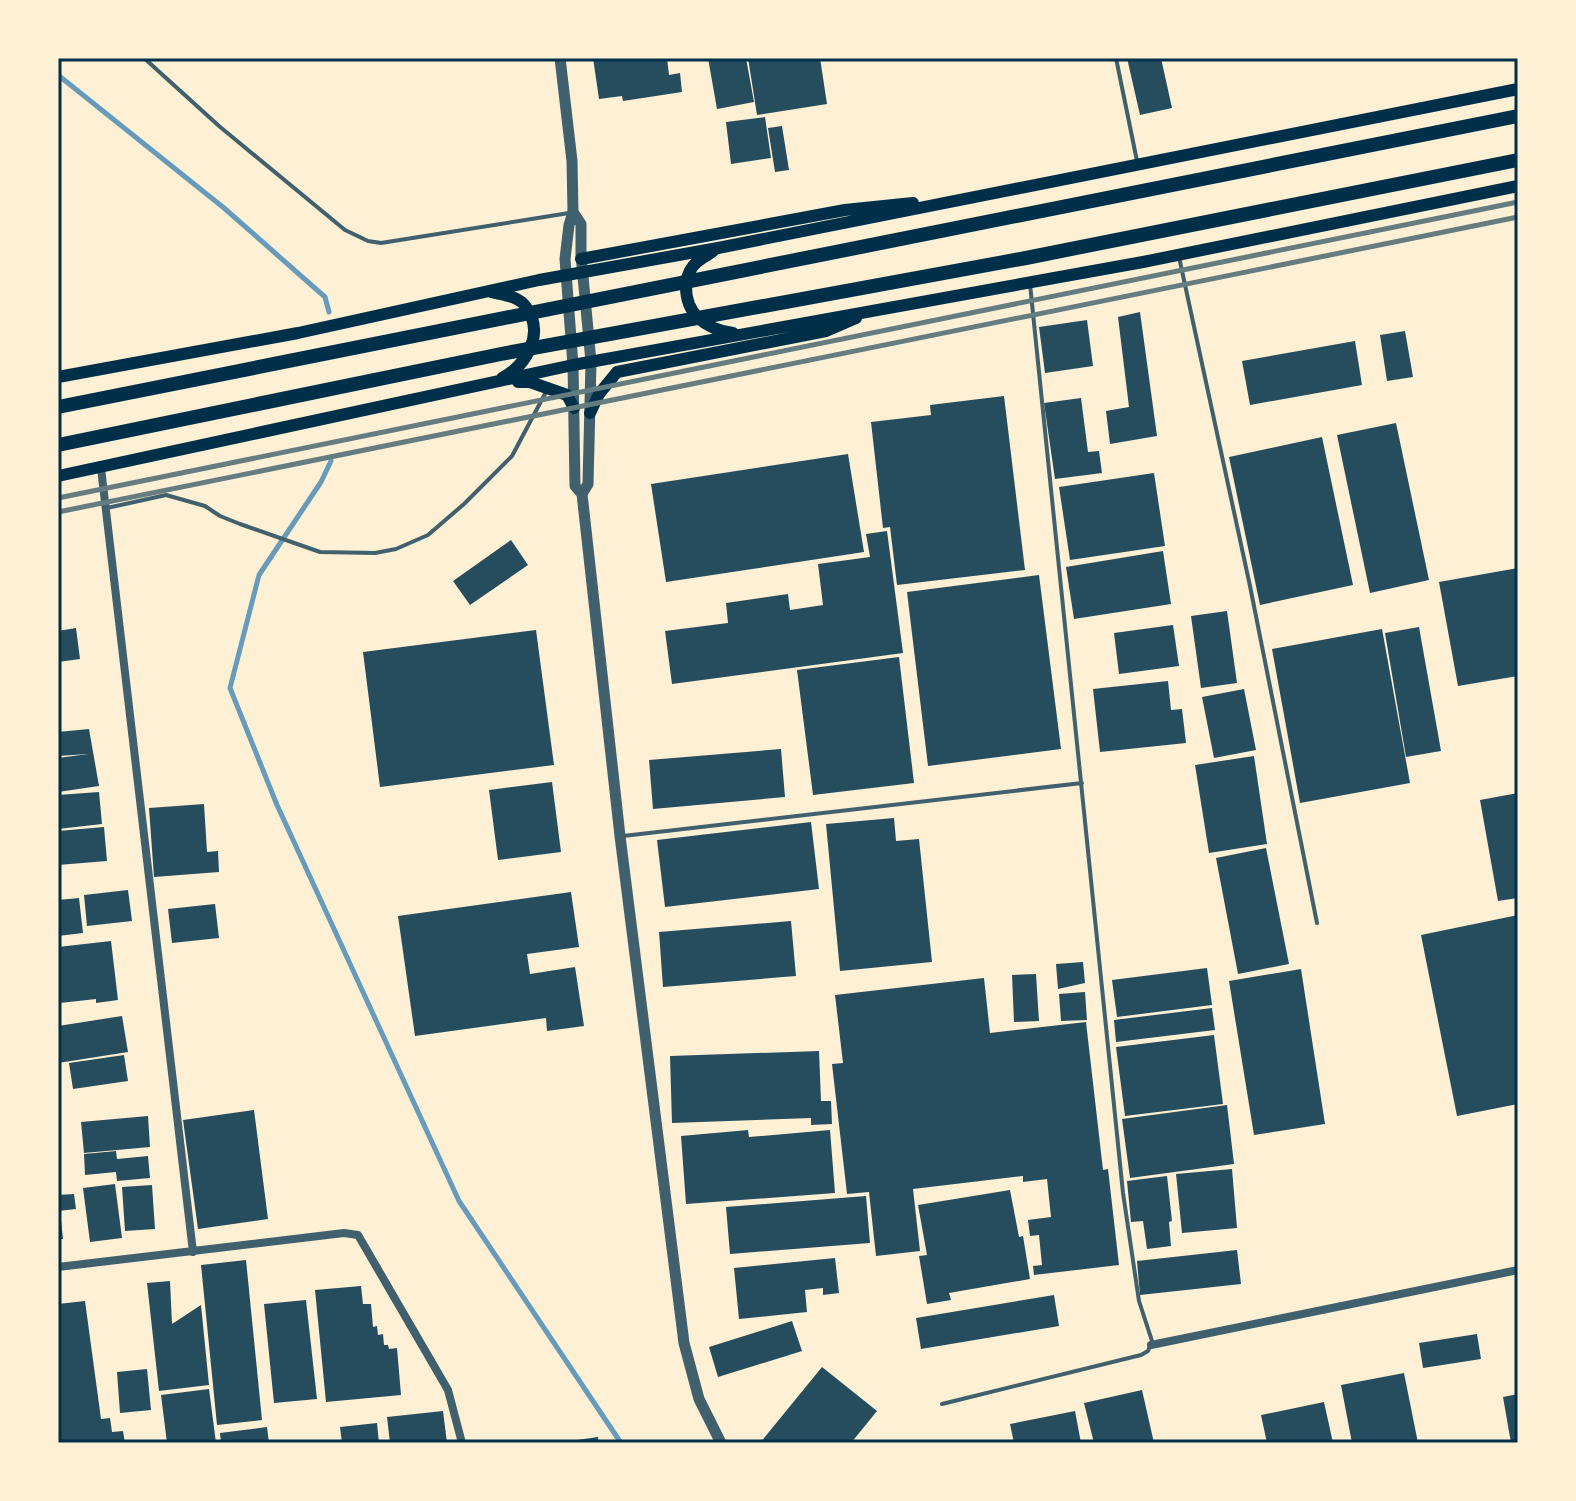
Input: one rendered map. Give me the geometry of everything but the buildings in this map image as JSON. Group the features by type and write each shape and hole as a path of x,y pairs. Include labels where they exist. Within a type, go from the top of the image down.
{"highway":[{"path":"58,407 1518,116"},
{"path":"58,445 501,354 1026,258 1518,160"}],"main road":[{"path":"582,266 718,248 1518,89"},
{"path":"58,476 573,365 1179,254 1518,186"},
{"path":"58,377 339,325 566,275 582,266 845,210 987,196"},
{"path":"718,248 696,263 687,276 686,296 690,310 705,324 740,334"},
{"path":"488,291 512,296 526,306 534,325 533,341 525,361 514,372 494,383"},
{"path":"590,413 599,394 617,372 826,331 878,309"},
{"path":"494,383 530,382 548,387 567,395 574,408"}],"street":[{"path":"560,58 572,161 573,212 569,225 566,275 573,365 575,486 582,494 620,836 684,1343 699,1399 721,1443"},
{"path":"573,212 581,224 591,362 588,484 582,494"},
{"path":"101,468 193,1252"},
{"path":"58,1267 344,1233 358,1235 448,1390 462,1443"},
{"path":"1151,1345 1518,1270"}],"lane":[{"path":"144,58 219,126 356,237 381,243 573,212"},
{"path":"1116,58 1138,166"},
{"path":"1179,254 1250,586 1317,923"},
{"path":"942,1404 1104,1366 1145,1354 1151,1345 1139,1301 1123,1193 1029,282"},
{"path":"105,509 166,495 205,506 220,516 320,552 375,553 396,549 428,535 512,456 548,387"},
{"path":"620,836 1082,783"}],"waterway":[{"path":"58,75 224,208 325,297 329,312"},
{"path":"331,461 321,482 259,575 230,688 277,805 459,1201 621,1443"}],"railway":[{"path":"58,498 1518,202"},
{"path":"58,512 1518,217"}]}
